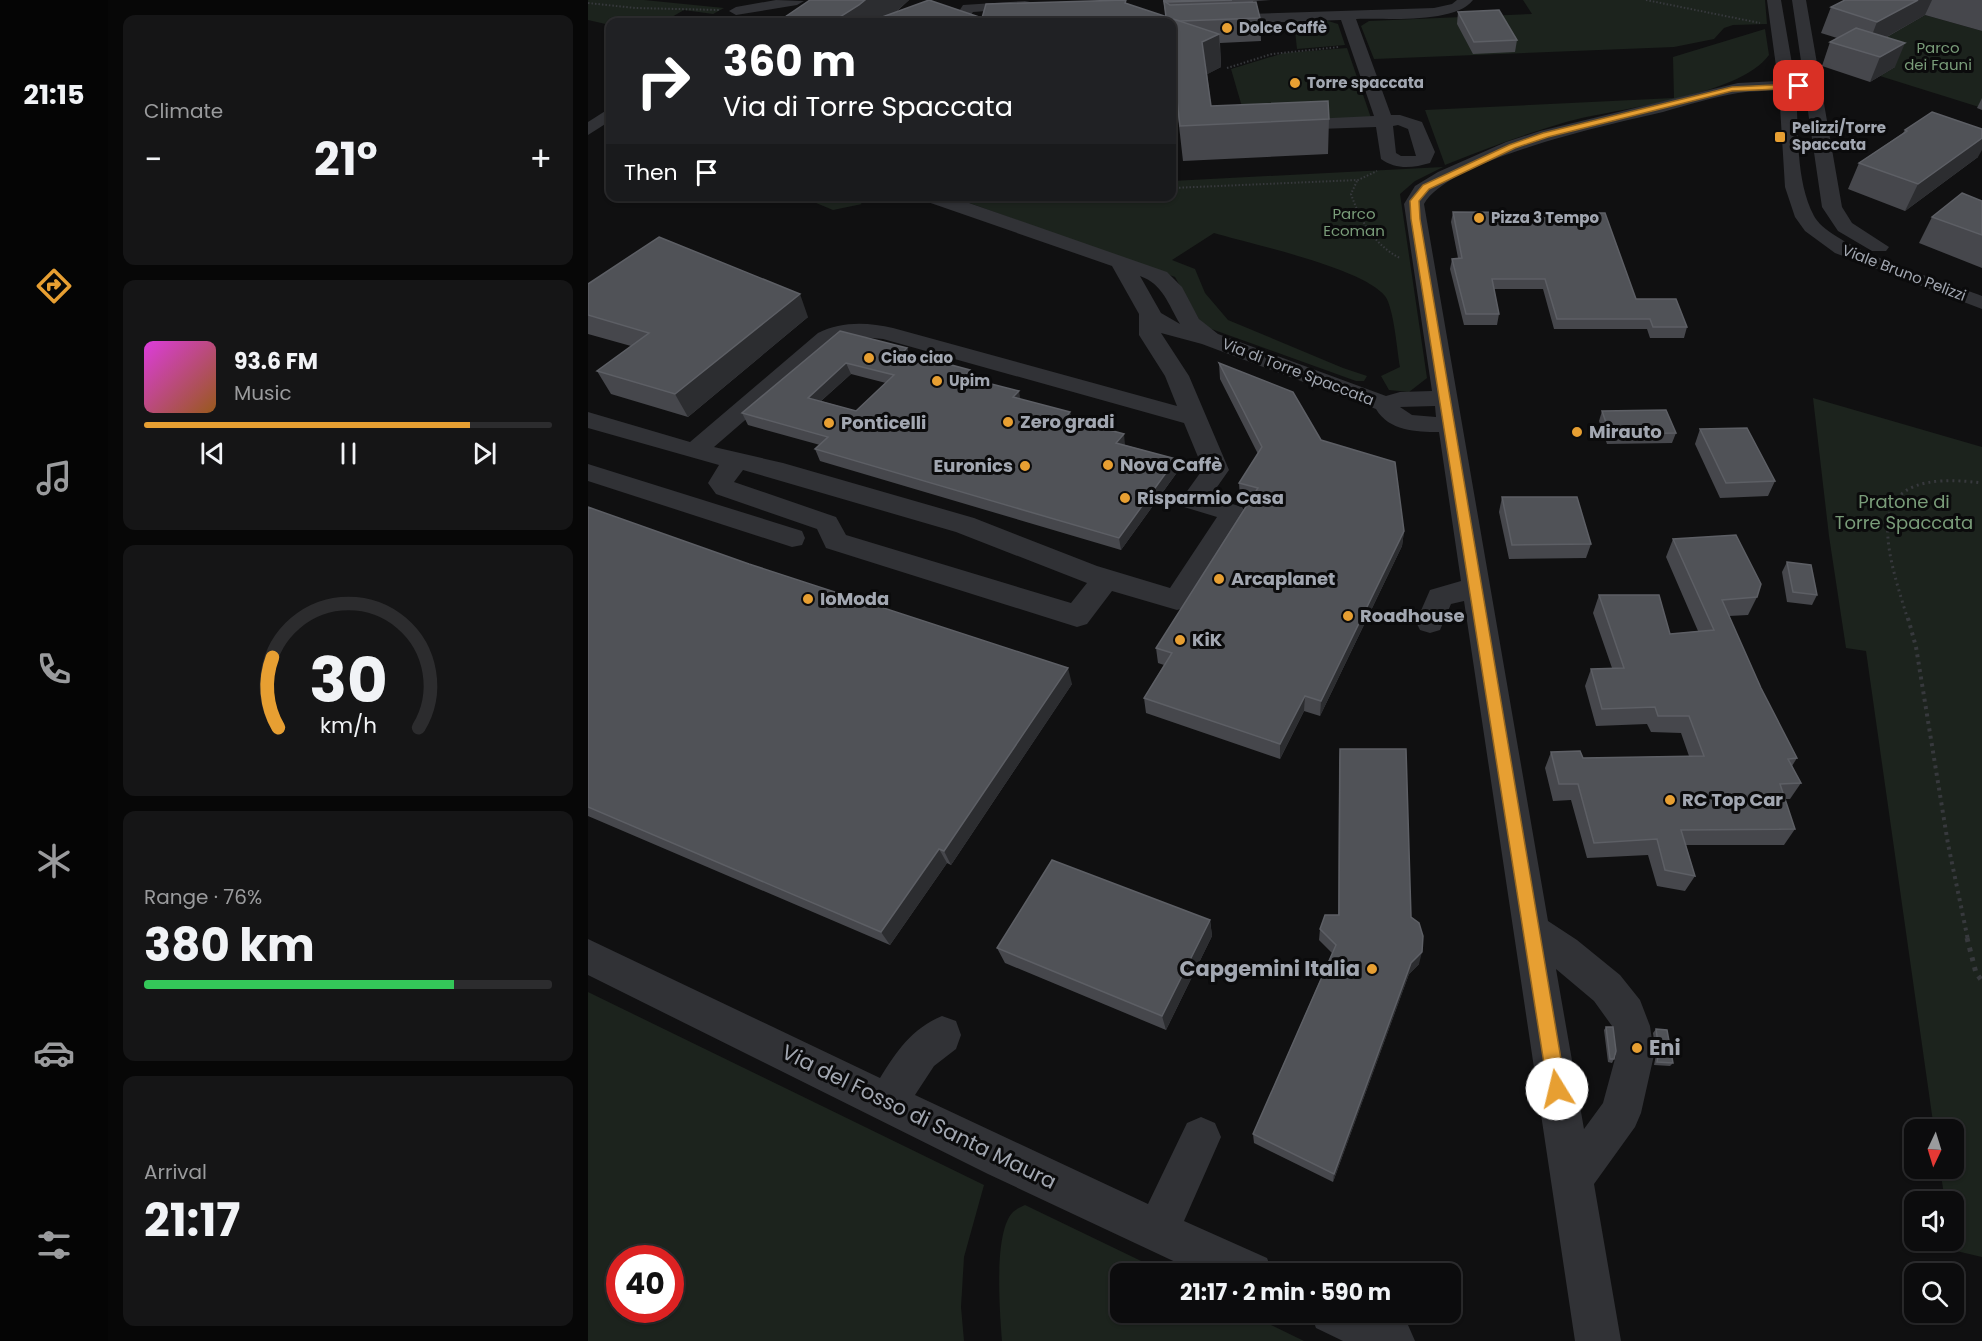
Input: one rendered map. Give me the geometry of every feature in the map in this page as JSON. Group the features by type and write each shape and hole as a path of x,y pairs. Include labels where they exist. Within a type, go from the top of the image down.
{"street":[{"path":"730,15 751,0"},
{"path":"730,15 797,0"},
{"path":"772,18 797,0"},
{"path":"795,17 815,0"},
{"path":"1176,21 1447,10 1460,6 1466,0"},
{"name":"Viale Bruno Pelizzi","path":"1774,0 1787,85 1794,184 1803,215 1815,231 1856,255 1982,303"},
{"name":"Viale Bruno Pelizzi","path":"1799,0 1827,186 1832,207 1840,223 1869,242 1982,285"},
{"path":"984,18 1041,9"},
{"path":"1277,126 1384,121 1400,120 1414,123 1426,156 1420,160 1396,160 1389,157 1386,152 1384,121 1347,15"},
{"path":"1737,86 1783,57"},
{"path":"1737,86 1788,107"},
{"path":"1598,1341 1414,204 1419,192 1432,183 1531,139 1737,86 1812,87"},
{"path":"588,130 606,116"},
{"path":"588,146 606,135"},
{"name":"Via di Torre Spaccata","path":"943,201 1167,281 1194,327 1210,339"},
{"name":"Via di Torre Spaccata","path":"1119,262 1135,284 1150,314 1157,322 1171,330 1210,339 1386,404 1390,414 1406,421 1447,411"},
{"path":"593,422 694,451 738,460 965,525 1105,579 1177,600 1233,513 1193,501 1216,470 1177,375 1150,335 1150,314 1161,309 1183,309"},
{"path":"694,451 826,338 839,332 856,330 885,333 1195,418"},
{"path":"738,460 723,477 721,483 725,488 827,523 836,541 1077,616 1105,579"},
{"path":"588,472 792,538"},
{"path":"1430,622 1440,597 1456,591 1476,590"},
{"path":"1532,931 1564,952 1607,988 1627,1013 1631,1026 1635,1055 1630,1084 1621,1113 1572,1179"},
{"name":"Via del Fosso di Santa Maura","path":"588,956 1003,1159 1228,1263"},
{"path":"887,1102 920,1052 942,1035"},
{"path":"1158,1229 1201,1137"},
{"path":"1355,1323 1392,1341"}],"path":[{"path":"1646,0 1767,24"},
{"path":"588,3 730,15"},
{"path":"1227,68 1272,54 1358,46"},
{"path":"1176,188 1358,180 1396,160"},
{"path":"1358,180 1351,194 1356,210 1369,230 1392,255 1422,260"},
{"path":"1982,483 1940,480 1920,484 1899,495 1887,513 1887,530 1894,566 1914,635 1960,914 1976,973 1982,981"}],"green space":[{"path":"588,0 644,0 724,8 713,14 684,10 670,18 606,18 606,24 588,20"},
{"path":"1523,0 1765,0 1767,24 1733,25 1724,28 1714,39 1674,47 1374,59 1361,26 1369,21 1532,14"},
{"name":"Parco dei Fauni","path":"1925,15 1982,31 1982,105 1979,107 1880,76 1895,67 1856,54"},
{"path":"1325,20 1338,24 1345,45 1297,49 1294,21"},
{"path":"1765,29 1769,55 1754,69 1732,81 1675,99 1566,122 1445,165 1425,110 1674,98 1673,57"},
{"path":"1347,48 1371,118 1247,124 1231,69 1284,53"},
{"name":"Parco Ecoman","path":"1443,167 1415,181 1400,194 1427,378 1409,392 1389,390 1381,376 1400,367 1388,302 1385,296 1373,286 1331,267 1214,233 1172,260 1195,269 1205,293 1228,320 1367,376 1364,381 1356,381 1203,326 1175,277 964,201 1176,201 1176,181"},
{"path":"811,201 861,201 859,202 862,204 833,210"},
{"name":"Pratone di Torre Spaccata","path":"1813,398 1982,447 1982,1257 1956,1251 1964,1251 1964,1191 1943,1191 1942,1179 1964,1179 1964,1119 1933,1119 1866,651 1846,648 1829,536"},
{"path":"588,992 984,1185 964,1257 961,1307 964,1341 588,1341"},
{"path":"1025,1205 1145,1263 1110,1263 1110,1323 1267,1323 1304,1341 1002,1341 1000,1254 1007,1222 1017,1209"}],"building":[{"path":"810,0 865,0 838,18 785,17"},
{"path":"929,0 982,18 891,18 885,16"},
{"path":"1126,0 1125,3 1170,18 982,18 986,4"},
{"path":"1164,0 1232,0 1166,2"},
{"path":"1845,0 1918,0 1877,22 1831,7"},
{"path":"1164,1 1170,5 1256,2 1260,18 1180,21 1166,17"},
{"path":"1499,10 1517,40 1474,42 1458,12"},
{"path":"1176,20 1219,34 1202,42 1211,106 1328,101 1329,119 1180,126 1176,91"},
{"path":"1856,28 1905,43 1880,57 1830,42"},
{"path":"1932,112 1982,129 1982,138 1918,184 1859,163 1907,131 1905,130"},
{"path":"1962,193 1982,201 1982,235 1932,217"},
{"path":"1453,212 1605,213 1636,299 1676,299 1687,327 1653,327 1650,319 1557,319 1545,279 1492,279 1499,314 1466,314 1452,259 1462,258"},
{"path":"659,237 800,294 675,394 597,371 649,333 588,315 588,284"},
{"path":"840,331 907,348 903,352 970,370 964,377 1019,391 1013,397 1070,412 1065,418 1124,434 1116,443 1176,459 1119,538 815,449 828,437 742,413","holes":["846,363 894,375 856,411 808,398"]},
{"path":"1219,363 1293,392 1321,440 1395,462 1404,531 1321,701 1305,696 1280,744 1144,698 1172,653 1156,648 1258,488 1239,483 1262,447"},
{"path":"1666,410 1676,433 1610,434 1602,411"},
{"path":"1747,428 1775,481 1726,483 1700,429"},
{"path":"1502,497 1577,497 1591,544 1512,545"},
{"path":"588,507 749,564 1068,668 944,851 939,849 881,932 588,807"},
{"path":"1736,535 1761,584 1757,597 1722,600 1761,688 1797,758 1788,759 1801,783 1780,784 1795,829 1681,830 1695,876 1665,870 1657,839 1594,843 1578,784 1559,784 1551,752 1580,751 1583,758 1704,756 1689,716 1658,716 1655,707 1602,709 1591,669 1624,668 1599,595 1659,595 1670,634 1714,630 1673,539"},
{"path":"1787,562 1811,565 1817,595 1793,592"},
{"name":"Capgemini Italia","path":"1340,749 1406,749 1411,917 1419,923 1423,936 1422,952 1411,963 1334,1174 1253,1134 1336,945 1320,929 1325,915 1339,915"},
{"path":"1052,860 1210,920 1162,1016 997,948"},
{"path":"1606,1027 1613,1027 1616,1051 1614,1059 1610,1059"},
{"path":"1656,1029 1667,1030 1673,1063 1657,1062 1659,1051"}],"place":[{"name":"Dolce Caffè","path":"1227,28"},
{"name":"Torre spaccata","path":"1295,83"},
{"name":"Pelizzi/Torre Spaccata","path":"1780,137"},
{"name":"Pizza 3 Tempo","path":"1479,218"},
{"name":"Ciao ciao","path":"869,358"},
{"name":"Upim","path":"937,381"},
{"name":"Zero gradi","path":"1008,422"},
{"name":"Ponticelli","path":"829,423"},
{"name":"Mirauto","path":"1577,432"},
{"name":"Nova Caffè","path":"1108,465"},
{"name":"Euronics","path":"1025,466"},
{"name":"Risparmio Casa","path":"1125,498"},
{"name":"Arcaplanet","path":"1219,579"},
{"name":"IoModa","path":"808,599"},
{"name":"Roadhouse","path":"1348,616"},
{"name":"KiK","path":"1180,640"},
{"name":"RC Top Car","path":"1670,800"},
{"name":"Capgemini Italia","path":"1372,969"},
{"name":"Eni","path":"1637,1048"}],"route":[{"path":"1557,1089 1414,204 1419,192 1445,177 1512,146 1546,135 1742,87 1799,86"}]}
